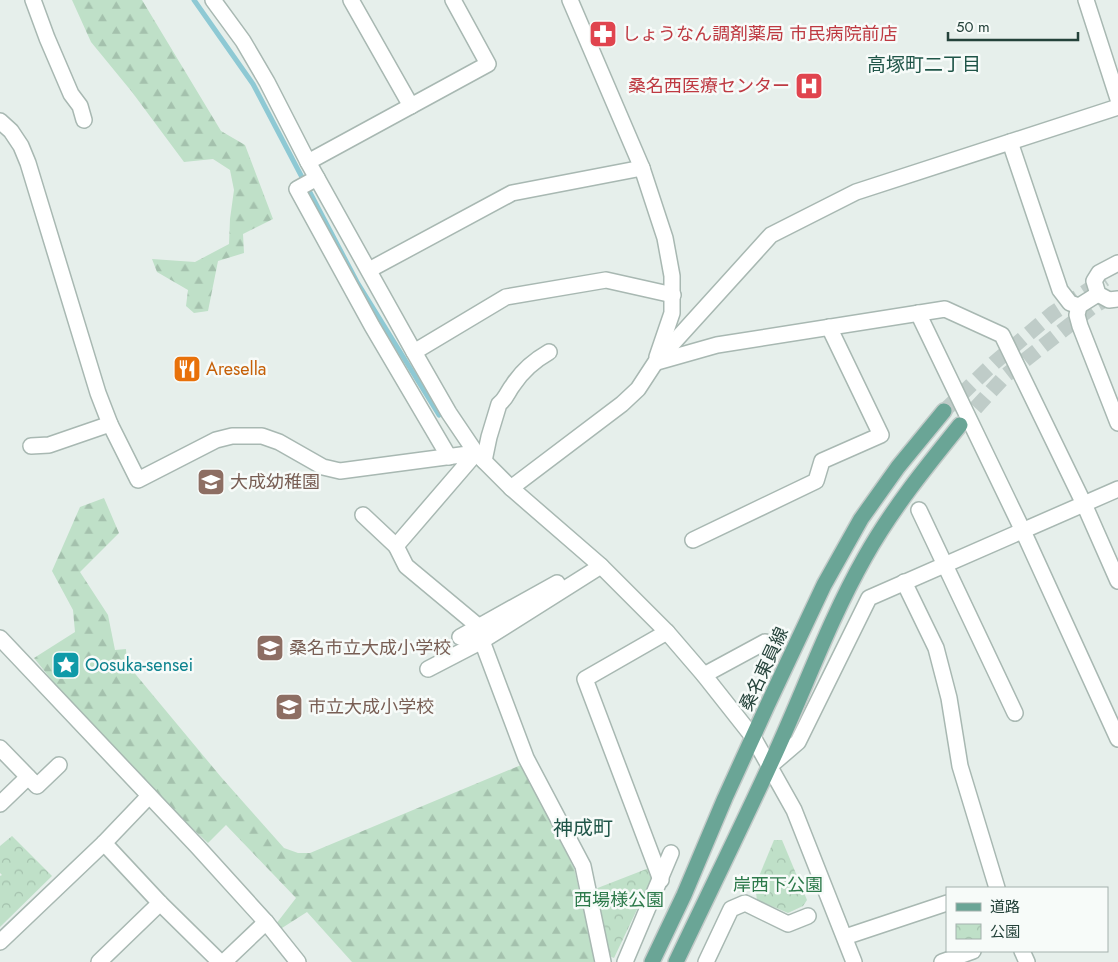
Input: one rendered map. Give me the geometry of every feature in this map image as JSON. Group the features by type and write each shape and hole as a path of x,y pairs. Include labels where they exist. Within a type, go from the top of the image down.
{"main road":[{"name":"桑名東員線","path":"652,962 824,584 861,519 898,468 944,411"},
{"path":"676,962 770,766 820,648 865,557 904,496 960,425"}],"street":[{"path":"33,0 47,38 71,94 80,106 84,120"},
{"path":"352,0 411,106"},
{"path":"308,162 488,64 453,0"},
{"path":"570,0 642,168 665,238 672,276 672,313 655,363"},
{"path":"1086,0 1118,99"},
{"path":"219,2 267,82 343,226 436,391 480,457 511,488 598,564 667,632 753,737 794,810 854,962"},
{"path":"511,488 622,404 638,388 655,363 771,235 856,192 1118,107"},
{"path":"0,121 11,131 21,146 28,164 85,356 110,424 138,480 216,440 232,436 262,436 279,442 323,467 340,471 449,457 480,457"},
{"path":"1010,142 1060,290 1070,303 1079,306"},
{"path":"346,278 512,193 642,168"},
{"path":"318,178 297,189 372,326 449,457"},
{"path":"323,236 343,226"},
{"path":"1118,263 1099,273 1094,281 1098,294 1109,300 1118,299"},
{"path":"414,352 506,297 606,280 673,295"},
{"path":"1098,294 1079,306 1077,315 1118,423"},
{"path":"655,363 717,345 945,309 1002,335 1084,504 1118,581"},
{"path":"918,313 1024,531 1118,740"},
{"path":"372,326 394,314"},
{"path":"693,540 816,481 822,461 882,434 829,327"},
{"path":"396,546 480,457 499,404 526,369 549,352"},
{"path":"416,402 436,391"},
{"path":"31,446 49,446 110,424"},
{"path":"770,766 798,742 869,598 1118,489"},
{"path":"919,510 1015,713"},
{"path":"364,514 396,546 406,566 480,634 526,758 583,866 603,962"},
{"path":"428,669 480,634 598,564"},
{"path":"904,582 936,648 949,698 960,766 994,887"},
{"path":"661,880 585,679 667,632"},
{"path":"460,637 480,634"},
{"path":"0,638 266,922 298,962"},
{"path":"704,675 765,642"},
{"path":"0,748 37,786 59,765"},
{"path":"0,804 28,777"},
{"path":"0,942 104,843 149,796"},
{"path":"104,843 160,903 220,962"},
{"path":"626,962 671,853"},
{"path":"845,937 946,902"},
{"path":"99,962 160,903"},
{"path":"706,962 731,909 745,903 788,924 808,916"},
{"path":"224,962 266,922"},
{"path":"942,962 970,952"}],"green space":[{"path":"72,0 142,0 221,131 245,145 273,219 243,234 244,253 218,261 208,311 194,313 186,306 188,290 157,272 152,259 195,262 229,244 234,190 230,170 213,159 184,162 132,92 91,42"},
{"path":"104,498 119,533 80,572 108,615 115,650 126,649 127,664 221,777 284,848 298,853 310,853 521,765 574,868 596,962 352,962 307,912 282,928 276,924 296,898 226,825 208,843 163,801 79,714 34,658 75,632 73,610 52,571 80,507"},
{"path":"12,836 52,876 0,927 0,876 2,875 0,873 0,846"},
{"name":"岸西下公園","path":"774,840 782,840 807,900 803,906 788,913 757,900 755,886"},
{"name":"西場様公園","path":"649,868 652,878 614,958 609,956 595,889"}],"waterway":[{"path":"194,0 253,84 357,282 439,415"}],"tunnel":[{"path":"944,411 994,363 1053,313 1105,279"},
{"path":"960,425 1005,376 1091,308 1117,293"}],"place":[{"name":"しょうなん調剤薬局 市民病院前店","path":"603,34"},
{"name":"桑名西医療センター","path":"809,86"},
{"name":"Aresella","path":"187,369"},
{"name":"大成幼稚園","path":"211,482"},
{"name":"桑名市立大成小学校","path":"270,648"},
{"name":"Oosuka-sensei","path":"66,665"},
{"name":"市立大成小学校","path":"289,707"}],"district":[{"name":"高塚町二丁目","path":"924,64"},
{"name":"神成町","path":"583,828"}]}
